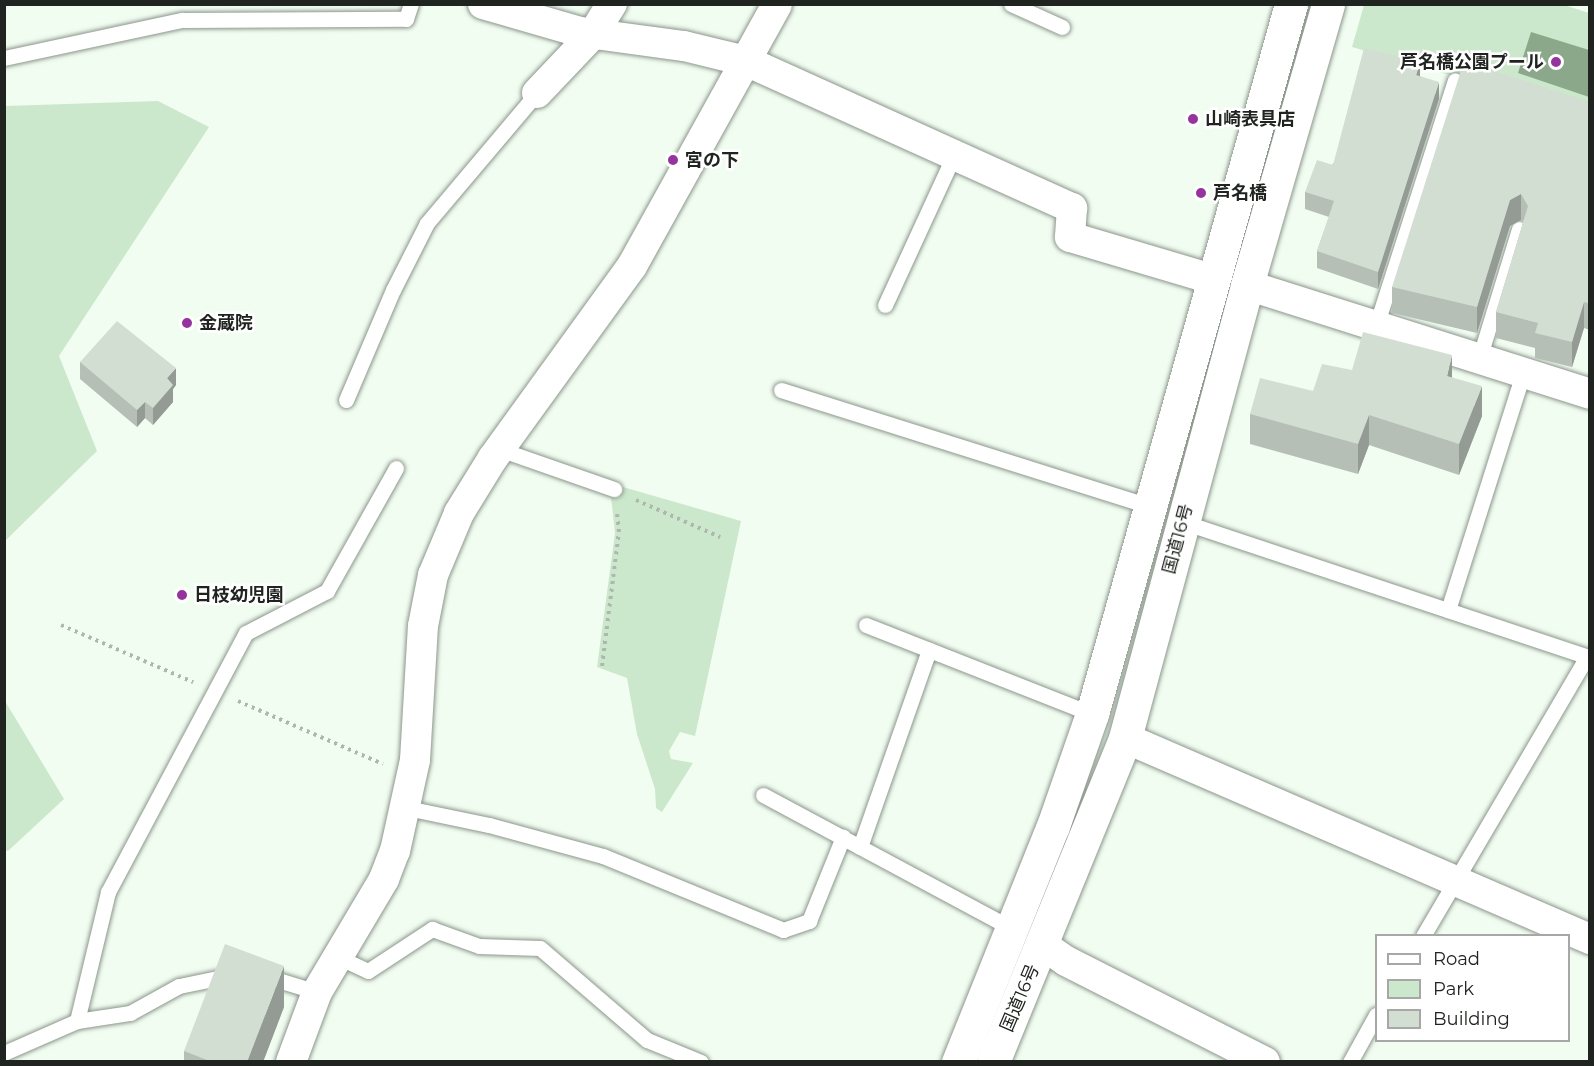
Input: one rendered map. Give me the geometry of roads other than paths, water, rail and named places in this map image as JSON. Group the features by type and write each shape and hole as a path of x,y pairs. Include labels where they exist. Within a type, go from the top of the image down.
{"highway":[{"name":"国道16号","path":"958,1062 1053,826 1092,714 1148,506 1215,280 1291,4"},
{"name":"国道16号","path":"993,1062 1043,945 1125,738 1247,285 1328,4"}],"street":[{"path":"483,4 593,34 684,46 746,61 1072,208 1070,237 1215,280"},
{"path":"537,93 593,34 612,4"},
{"path":"291,1062 317,992 384,879 406,808 416,760 423,626 433,575 459,513 499,449 632,266 777,4"},
{"path":"1247,285 1523,373 1588,389"},
{"path":"1125,738 1590,939"},
{"path":"1043,945 1066,961 1265,1062"}],"lane":[{"path":"4,58 182,20 406,19 411,4"},
{"path":"1011,4 1062,27"},
{"path":"1376,326 1455,80"},
{"path":"346,399 393,290 427,223 537,93"},
{"path":"885,305 954,155"},
{"path":"1479,359 1519,229"},
{"path":"1448,610 1523,373"},
{"path":"781,390 1148,506"},
{"path":"499,449 614,489"},
{"path":"77,1021 108,892 246,633 327,591 396,468"},
{"path":"1183,522 1588,656 1424,934"},
{"path":"866,625 1092,714"},
{"path":"860,847 929,650"},
{"path":"763,795 1011,928"},
{"path":"406,808 489,825 603,856 783,930 809,921 843,837"},
{"path":"338,957 368,971 432,929 478,946 540,948 647,1040 701,1062"},
{"path":"4,1053 77,1021 130,1012 179,986 242,974 273,976 317,992"},
{"path":"1350,1062 1375,1018"}],"place":[{"name":"芦名橋公園プール","path":"1556,62"},
{"name":"山崎表具店","path":"1193,119"},
{"name":"宮の下","path":"673,160"},
{"name":"芦名橋","path":"1201,193"},
{"name":"金蔵院","path":"187,323"},
{"name":"日枝幼児園","path":"182,595"}]}
